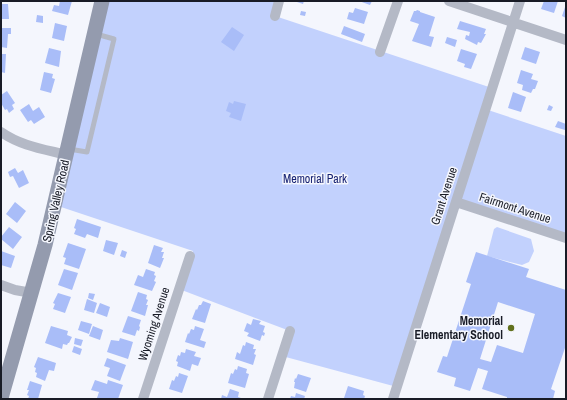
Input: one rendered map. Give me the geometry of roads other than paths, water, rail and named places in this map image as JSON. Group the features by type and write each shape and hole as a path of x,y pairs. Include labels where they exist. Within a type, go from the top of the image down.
{"street":[{"name":"Spring Valley Road","path":"1,398 45,245 102,1"},
{"path":"275,16 279,1"},
{"path":"380,52 398,1"},
{"path":"449,1 566,40"},
{"name":"Grant Avenue","path":"393,399 520,1"},
{"path":"1,132 24,145 67,151"},
{"name":"Fairmont Avenue","path":"456,202 566,238"},
{"name":"Wyoming Avenue","path":"143,399 190,256"},
{"path":"1,285 15,290 32,293"},
{"path":"268,399 290,331"}],"lane":[{"path":"67,151 87,152 114,38 95,34"}],"place":[{"name":"Memorial Elementary School","path":"511,328"}],"park label":[{"name":"Memorial Park","path":"315,179"}]}
